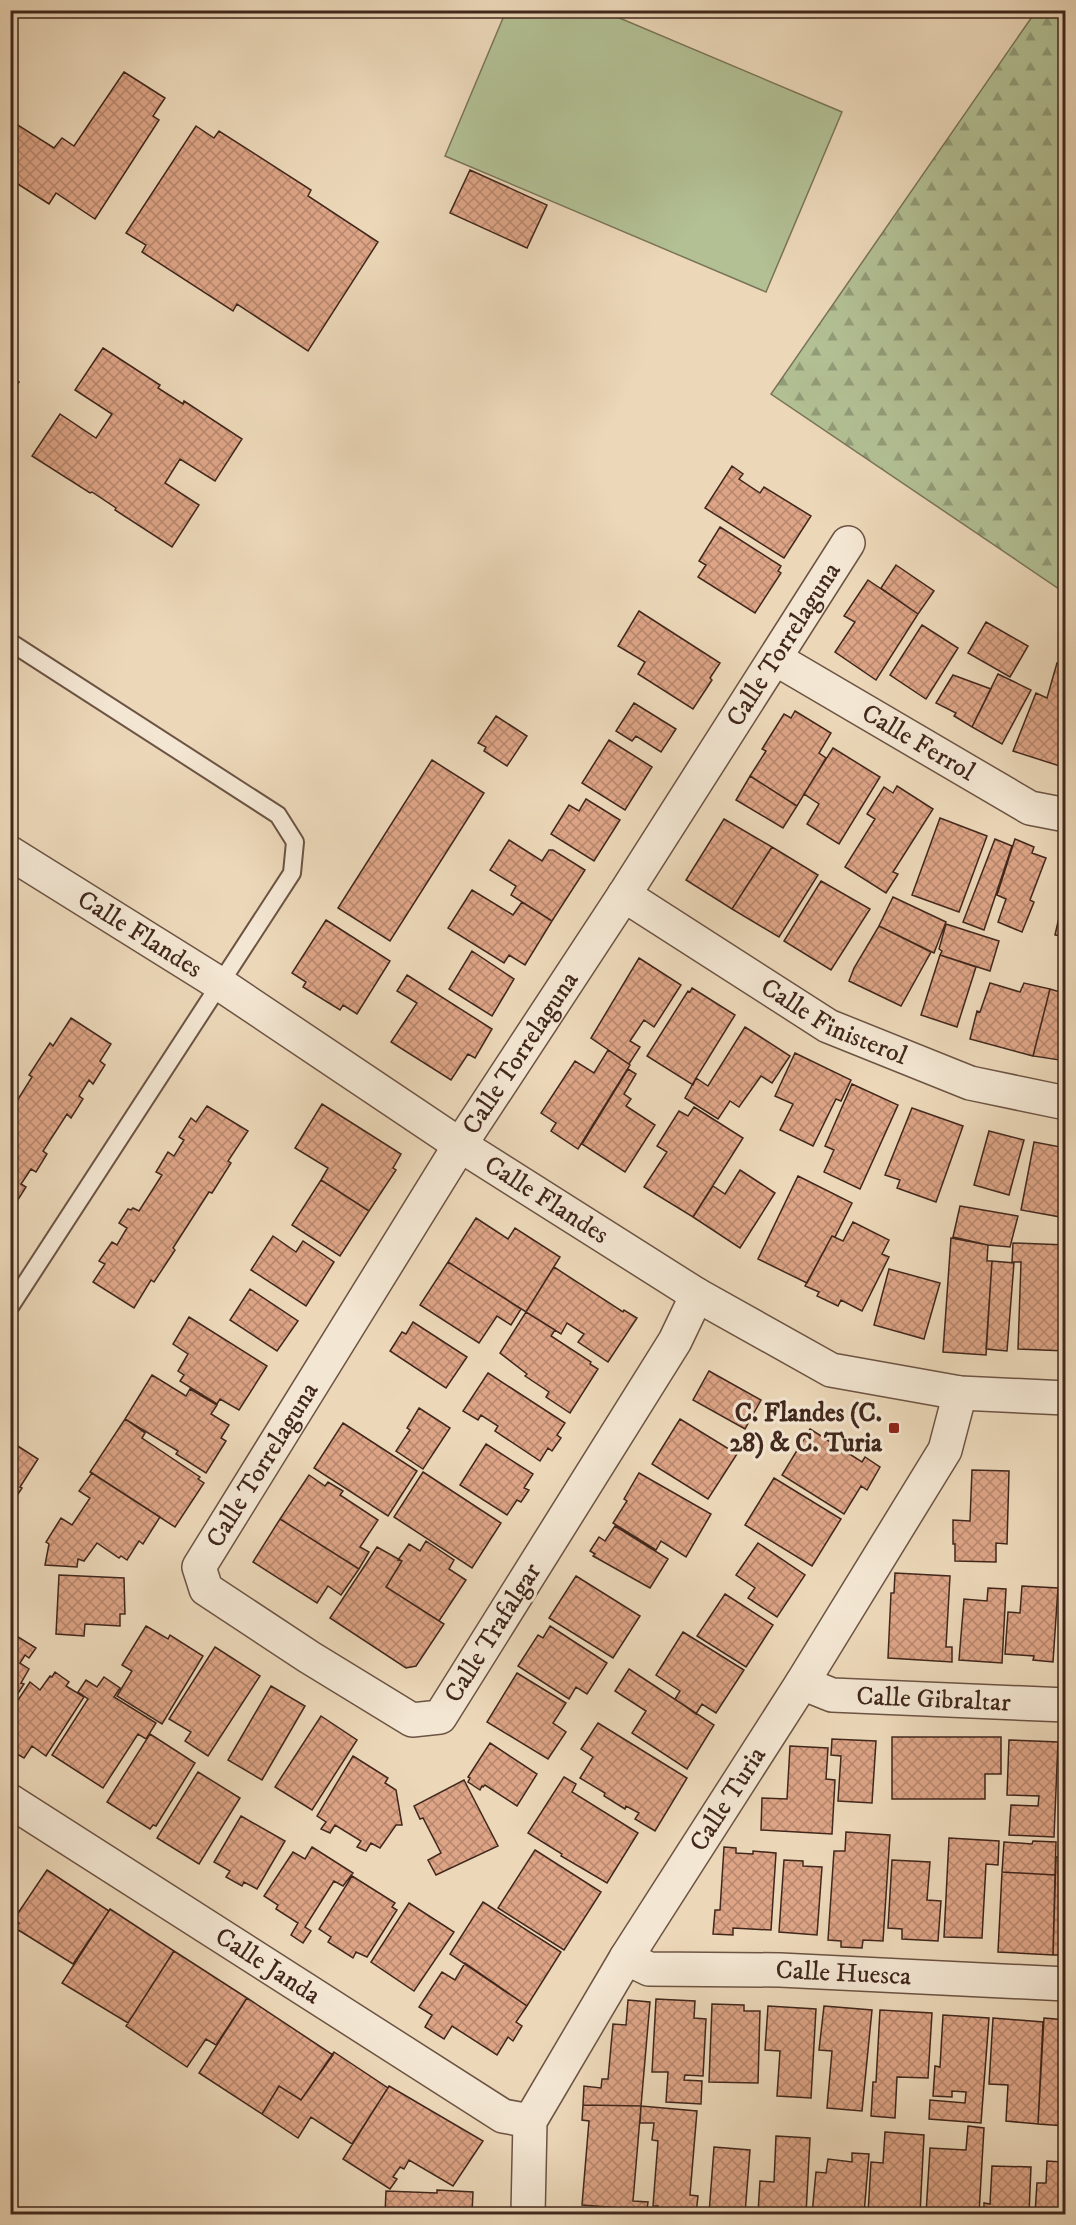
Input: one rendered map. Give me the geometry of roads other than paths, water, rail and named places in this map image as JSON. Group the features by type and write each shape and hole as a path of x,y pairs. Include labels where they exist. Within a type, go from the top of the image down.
{"street":[{"name":"Calle Torrelaguna","path":"200,1567 460,1145 624,895 848,543"},
{"name":"Calle Ferrol","path":"776,659 1030,808 1065,815"},
{"name":"Calle Flandes","path":"10,853 220,984 460,1145 697,1295 831,1370 960,1393 1065,1398"},
{"name":"Calle Finisterol","path":"624,895 828,1026 970,1083 1065,1102"},
{"name":"Calle Trafalgar","path":"200,1567 206,1588 309,1657 412,1719 440,1717 675,1341 697,1295"},
{"name":"Calle Turia","path":"528,2214 530,2121 626,1958 801,1683 945,1450 960,1393"},
{"name":"Calle Gibraltar","path":"801,1683 831,1695 1065,1705"},
{"name":"Calle Janda","path":"10,1801 503,2116 530,2121"},
{"name":"Calle Huesca","path":"626,1958 649,1969 780,1970 1065,1984"}],"lane":[{"path":"10,642 278,814 295,842 292,873 10,1307"}],"place":[{"name":"C. Flandes (C. 28) & C. Turia","path":"894,1428"}]}
